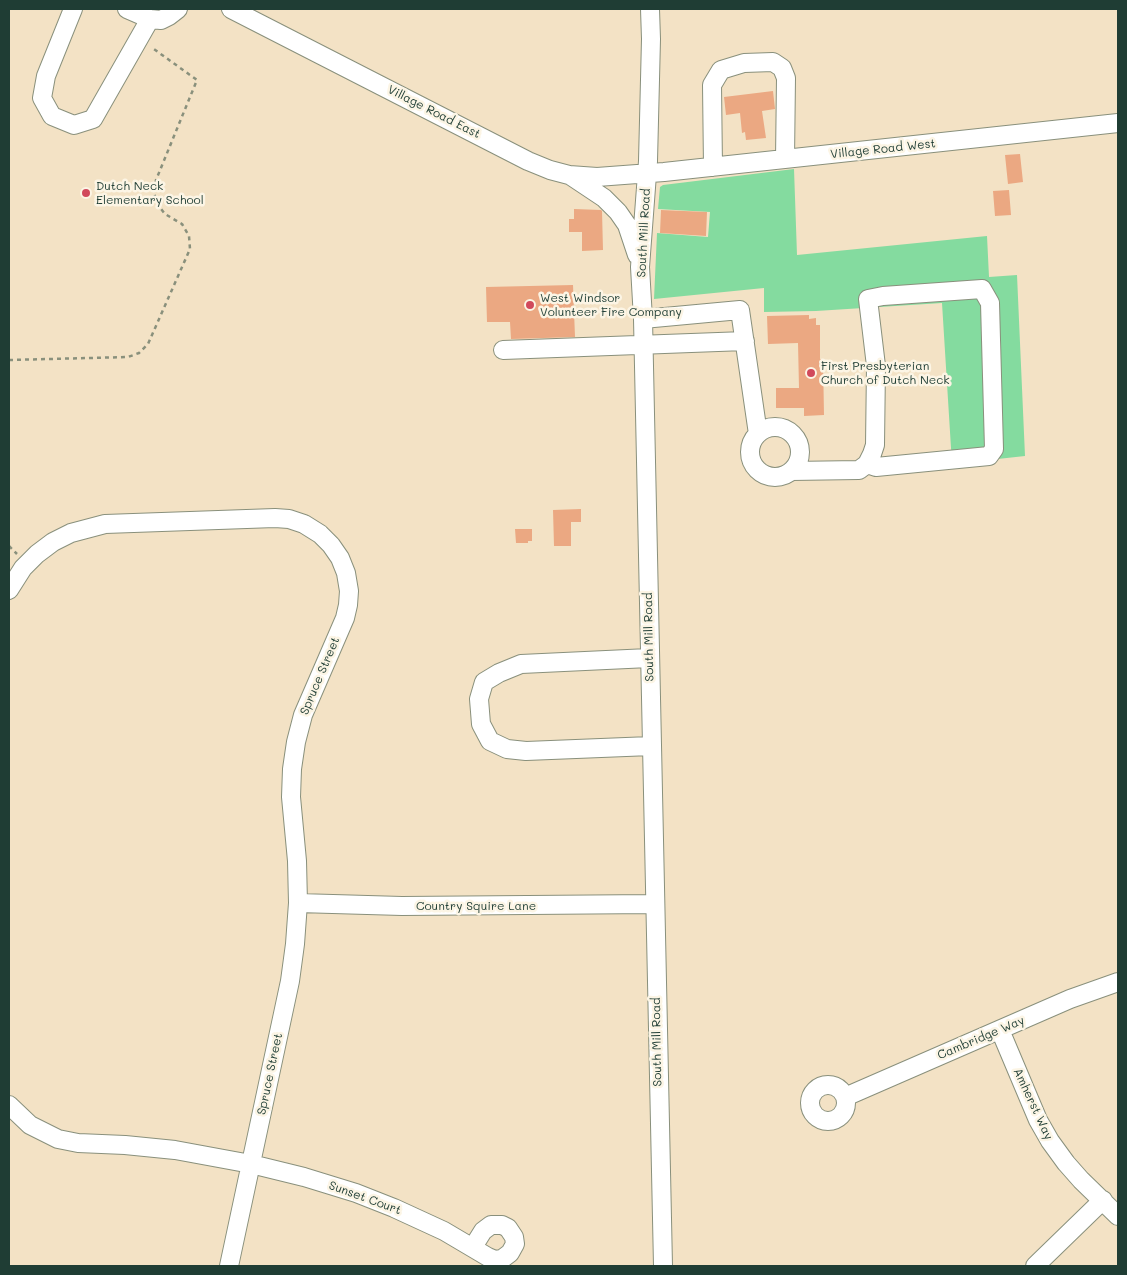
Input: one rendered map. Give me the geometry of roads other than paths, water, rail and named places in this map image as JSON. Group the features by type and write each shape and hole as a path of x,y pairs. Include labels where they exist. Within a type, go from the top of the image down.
{"street":[{"path":"73,9 46,76 42,98 52,116 74,124 93,119 150,20"},
{"path":"127,9 150,20 161,20 170,16 178,9"},
{"name":"Village Road East","path":"231,9 528,161 550,170 569,175 597,177 647,174"},
{"name":"South Mill Road","path":"650,9 651,39 647,174 640,267 643,319 663,1266"},
{"path":"713,167 712,85 721,70 744,63 773,62 782,68 786,78 785,159"},
{"name":"Village Road West","path":"647,174 1118,123"},
{"path":"569,175 604,198 618,212 628,225 640,267"},
{"path":"791,471 858,470 867,464 875,445 876,366 868,299 982,289 990,303 994,449 989,456 876,467 867,464"},
{"path":"643,319 740,310 758,434"},
{"path":"503,350 745,341"},
{"path":"780,428 794,435 800,449 796,465 791,471 776,477 767,475 754,465 750,449 753,441 764,429 780,428"},
{"name":"Spruce Street","path":"9,590 23,568 53,542 71,533 105,524 275,518 289,520 304,524 320,534 340,558 346,573 349,591 345,618 303,715 296,742 291,798 297,861 298,903 295,944 290,981 229,1266"},
{"path":"649,658 521,664 499,673 484,682 480,699 481,724 490,741 507,749 526,751 651,746"},
{"name":"Country Squire Lane","path":"298,903 402,906 654,904"},
{"name":"Cambridge Way","path":"845,1097 1077,996 1118,982"},
{"name":"Amherst Way","path":"1000,1030 1038,1120 1050,1141 1066,1163 1118,1216"},
{"path":"9,1105 30,1125 58,1139 78,1143 175,1150 251,1164"},
{"name":"Sunset Court","path":"251,1164 304,1176 356,1193 436,1227 473,1247"},
{"path":"1035,1266 1103,1200"}],"place":[{"name":"Dutch Neck Elementary School","path":"86,193"},
{"name":"West Windsor Volunteer Fire Company","path":"530,305"},
{"name":"First Presbyterian Church of Dutch Neck","path":"811,373"}]}
